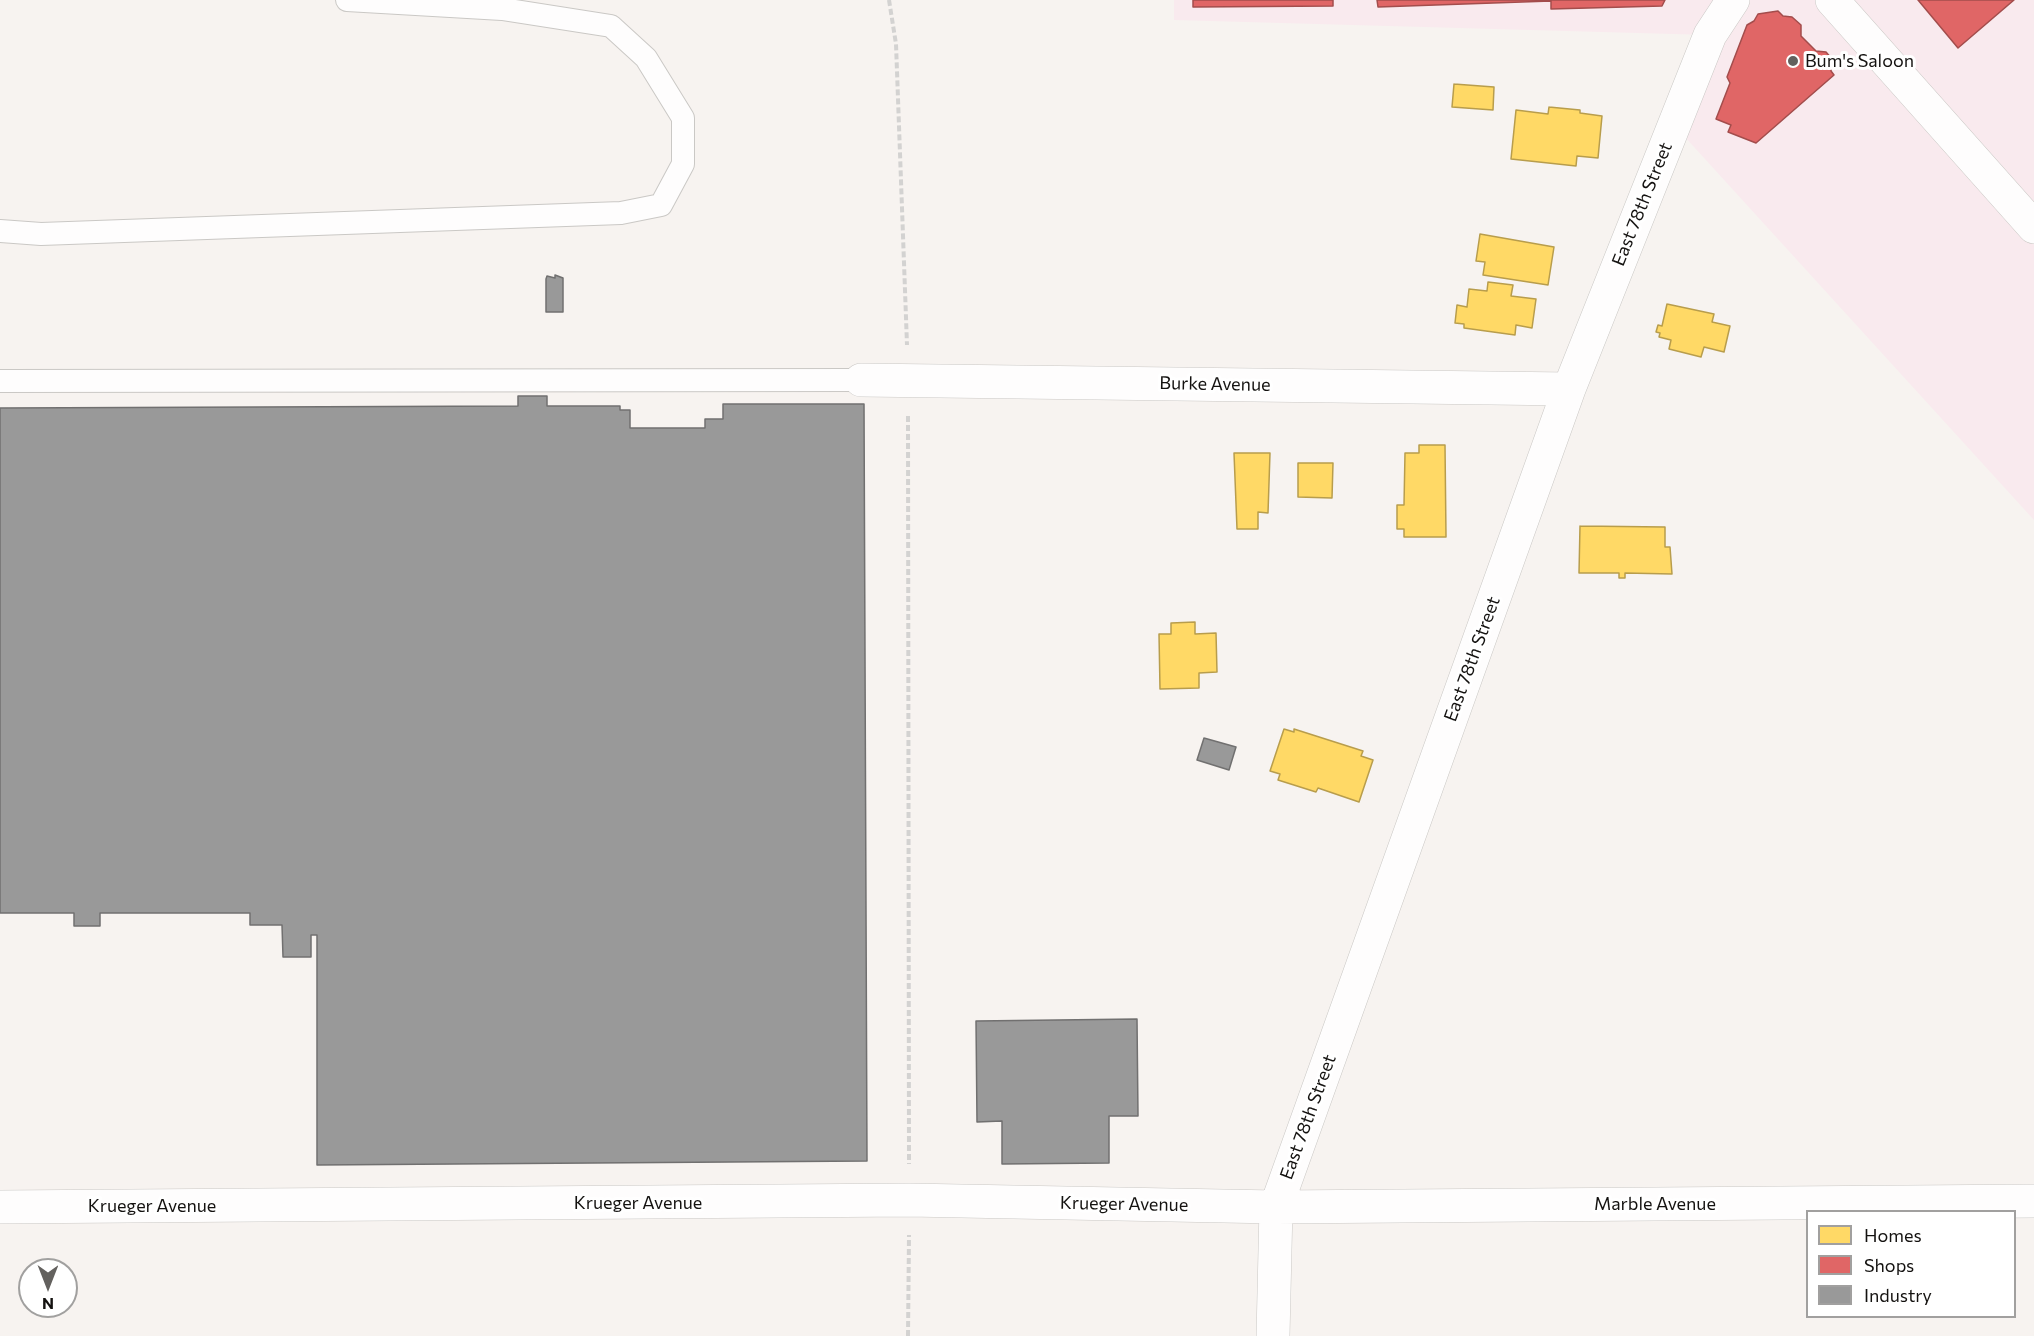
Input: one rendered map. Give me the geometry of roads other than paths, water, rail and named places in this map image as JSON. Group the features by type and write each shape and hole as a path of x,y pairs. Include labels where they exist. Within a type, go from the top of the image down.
{"street":[{"name":"East 78th Street","path":"1273,1336 1276,1206 1569,389 1710,35 1733,0"},
{"path":"1832,0 2034,227"},
{"name":"Burke Avenue","path":"861,380 1569,389"},
{"name":"Krueger Avenue","path":"0,1207 909,1200 1276,1206"},
{"name":"Marble Avenue","path":"1276,1206 2034,1202"}],"lane":[{"path":"0,231 41,234 621,213 661,205 683,164 683,118 646,58 611,26 502,9 347,0"},
{"path":"0,381 861,380"}],"place":[{"name":"Bum's Saloon","path":"1793,61"}]}
